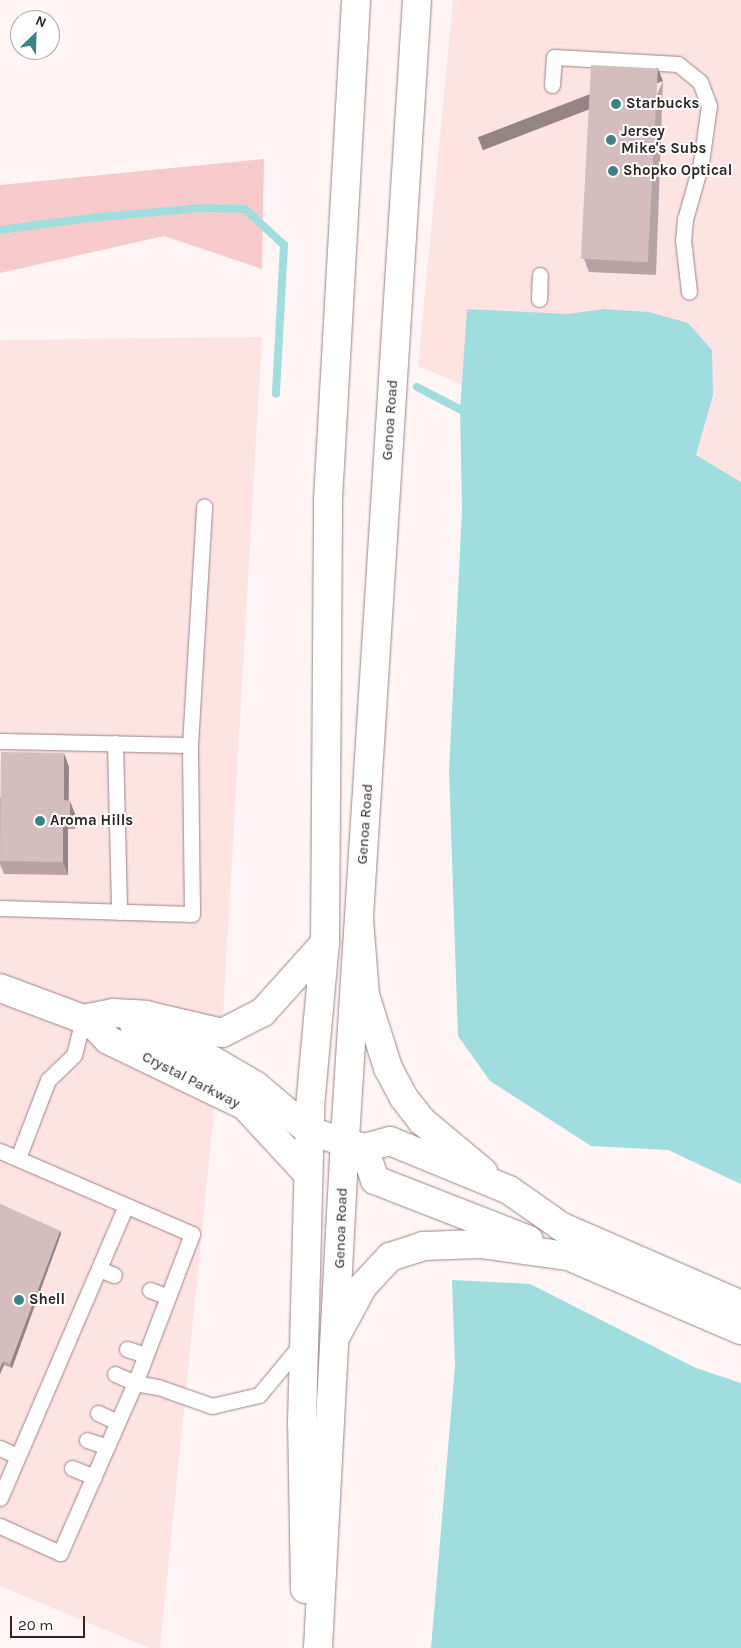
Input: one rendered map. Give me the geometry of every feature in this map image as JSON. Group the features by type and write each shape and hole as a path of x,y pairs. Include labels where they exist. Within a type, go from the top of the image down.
{"main road":[{"path":"306,1648 304,1341 308,1131 325,944 328,510 356,0"},
{"name":"Genoa Road","path":"318,1648 337,1334 355,1145 359,919 417,0"},
{"path":"359,919 365,995 377,1041 396,1084 422,1121 509,1190 562,1227 741,1305"},
{"path":"86,1019 112,1013 146,1016 222,1033 263,1012 325,944"},
{"name":"Crystal Parkway","path":"0,988 86,1019 108,1040 244,1106 308,1174"},
{"path":"86,1019 126,1021 208,1057 255,1085 308,1131 355,1145 390,1141 509,1190"},
{"path":"355,1145 375,1180 568,1256 741,1330"},
{"path":"337,1334 363,1286 390,1257 423,1246 480,1244 568,1256"},
{"path":"664,1272 741,1293"}],"lane":[{"path":"552,86 554,57 678,64 700,82 709,105 701,163 684,219 683,240 689,292"},
{"path":"539,298 540,275"},
{"path":"0,908 192,914 190,745 204,506"},
{"path":"0,741 190,745"},
{"path":"115,743 119,912"},
{"path":"18,1158 48,1080 74,1055 86,1019"},
{"path":"0,1151 125,1208 192,1234 168,1297 148,1327 145,1355 134,1384 60,1553 0,1526"},
{"path":"0,1498 39,1421 79,1329 91,1301 99,1268 125,1208"},
{"path":"99,1268 114,1275"},
{"path":"150,1290 168,1297"},
{"path":"115,1374 134,1384 158,1387 212,1406 259,1395 304,1341"},
{"path":"127,1349 145,1355"},
{"path":"98,1413 117,1422"},
{"path":"88,1440 107,1447"},
{"path":"0,1448 24,1452"},
{"path":"72,1468 94,1477"}],"shaded area":[{"path":"453,0 741,0 741,503 418,366"},
{"path":"264,159 262,269 164,236 0,273 0,185"},
{"path":"262,337 222,1033 160,1648 149,1648 0,1586 0,340"}],"water":[{"path":"467,309 568,314 604,309 649,312 688,323 712,350 713,395 696,455 741,482 741,1184 668,1150 591,1146 490,1081 458,1036 449,771 462,510 460,410"},
{"path":"452,1280 530,1284 696,1368 741,1383 741,1648 431,1648 455,1366"}],"building":[{"path":"591,65 658,69 648,262 581,259"},
{"name":"Aroma Hills","path":"1,752 64,753 64,800 70,801 70,815 63,815 63,862 0,861"},
{"name":"Shell","path":"0,1204 60,1231 10,1364 3,1361 0,1368"}],"waterway":[{"path":"0,230 89,218 202,208 245,209 284,245 276,394"},
{"path":"417,387 467,413"}],"place":[{"name":"Starbucks","path":"616,104"},
{"name":"Jersey Mike's Subs","path":"611,140"},
{"name":"Shopko Optical","path":"613,171"},
{"name":"Aroma Hills","path":"40,821"},
{"name":"Shell","path":"19,1300"}]}
